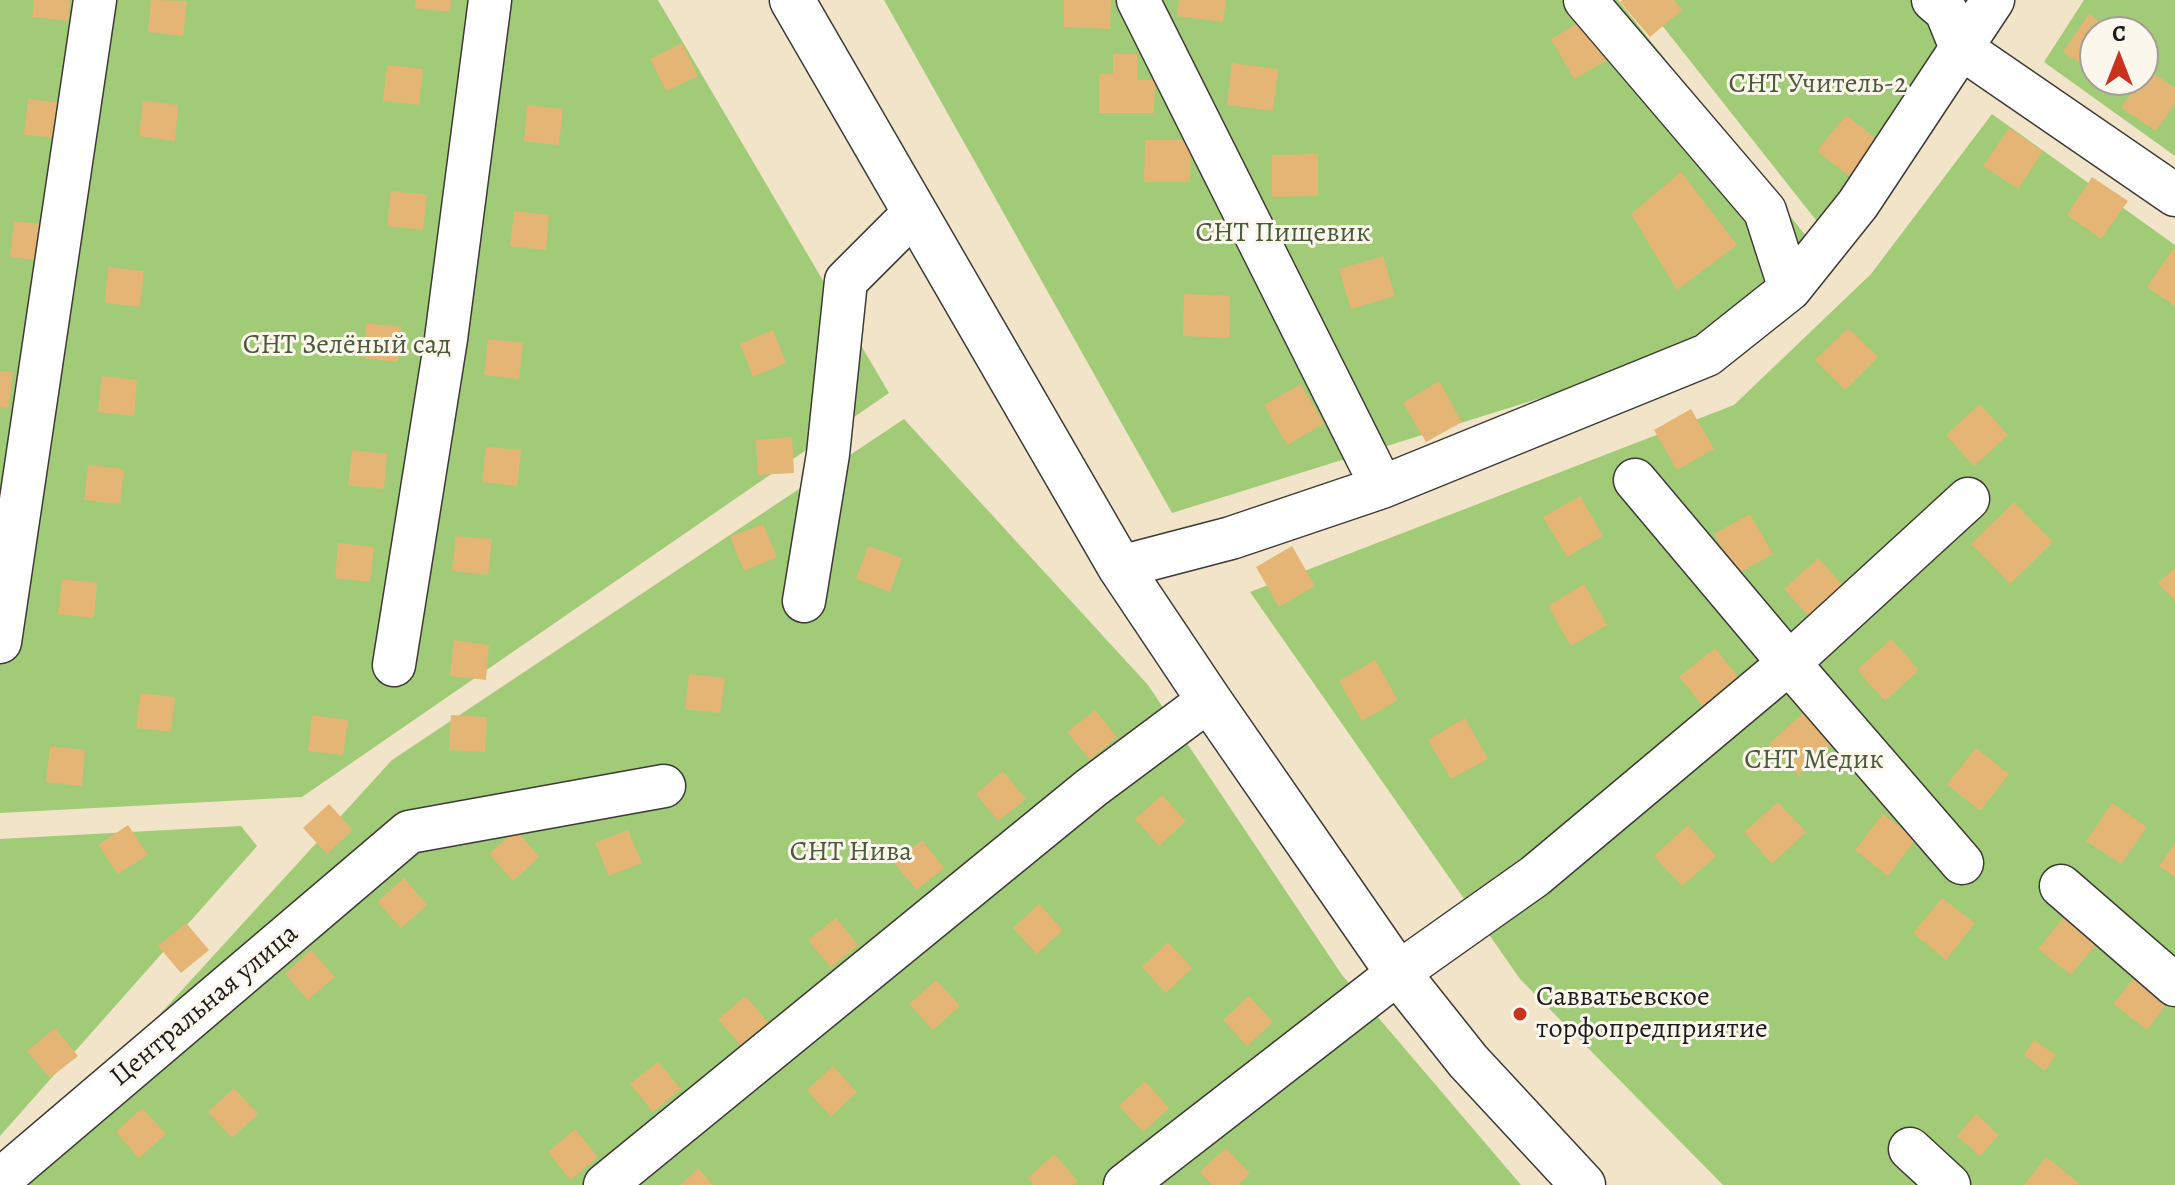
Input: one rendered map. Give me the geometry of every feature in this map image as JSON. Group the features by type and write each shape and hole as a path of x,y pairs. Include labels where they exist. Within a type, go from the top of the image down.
{"main road":[{"path":"792,0 1120,567 1398,973 1468,1061 1583,1185"}],"street":[{"path":"0,642 95,0"},
{"path":"394,665 446,339 490,0"},
{"path":"1138,0 1382,487"},
{"path":"1585,0 1765,211 1790,289"},
{"path":"1933,0 1946,11 1961,48 2175,195"},
{"path":"1120,567 1231,538 1382,487 1707,355 1790,289 1858,204 1993,0"},
{"path":"804,601 828,454 846,281 915,212"},
{"path":"1635,480 1962,863"},
{"path":"1137,1182 1398,973 1535,876 1789,663 1968,499"},
{"path":"605,1185 1091,788 1209,700"},
{"name":"Центральная улица","path":"0,1180 409,832 664,786"},
{"path":"2061,886 2175,985"},
{"path":"1910,1149 1949,1185"}],"green space":[{"name":"СНТ Зелёный сад","path":"0,0 658,0 889,393 302,797 0,813"},
{"name":"СНТ Пищевик","path":"884,0 1618,0 1810,241 1730,339 1172,513"},
{"name":"СНТ Учитель-2","path":"1642,0 1970,0 1827,234"},
{"path":"2084,0 2175,0 2175,156 2091,96 2159,96 2159,16 2079,16 2079,87 2044,62"},
{"name":"СНТ Медик","path":"1992,114 2175,245 2175,1185 1723,1185 1520,979 1250,592 1734,405 1871,274"},
{"name":"СНТ Нива","path":"904,419 1148,685 1342,975 1521,1185 4,1185 392,760"},
{"path":"241,826 257,846 0,1136 0,839"}],"building":[{"path":"34,0 70,0 68,21 32,17"},
{"path":"151,0 187,1 183,36 148,32"},
{"path":"416,0 451,0 450,12 415,8"},
{"path":"1064,0 1111,0 1110,29 1064,27"},
{"path":"1179,0 1226,0 1223,22 1177,16"},
{"path":"1674,0 1682,10 1650,37 1620,2"},
{"path":"1588,17 1611,58 1574,79 1551,39"},
{"path":"2079,29 2079,62 2063,52"},
{"path":"682,43 698,76 666,91 650,59"},
{"path":"1113,54 1137,54 1137,80 1155,80 1154,113 1099,113 1099,74 1113,74"},
{"path":"1232,63 1278,69 1273,111 1227,105"},
{"path":"387,65 423,69 419,105 383,101"},
{"path":"2159,77 2175,88 2175,103 2156,131 2121,108 2129,96 2159,96"},
{"path":"28,99 64,103 60,138 24,135"},
{"path":"143,101 178,105 175,141 139,136"},
{"path":"527,105 563,109 559,145 524,141"},
{"path":"1846,115 1879,141 1850,177 1817,151"},
{"path":"2009,128 2043,151 2018,189 1983,166"},
{"path":"1145,140 1191,140 1190,182 1144,182"},
{"path":"1318,154 1318,196 1272,197 1272,155"},
{"path":"1681,172 1737,245 1677,290 1631,214"},
{"path":"2092,177 2128,201 2101,239 2067,215"},
{"path":"391,191 427,195 423,230 387,226"},
{"path":"514,211 549,215 546,250 510,246"},
{"path":"14,221 49,225 45,261 10,257"},
{"path":"2175,250 2175,306 2147,287"},
{"path":"1383,256 1395,296 1351,309 1339,269"},
{"path":"108,267 144,271 140,307 105,303"},
{"path":"1184,294 1230,296 1229,338 1183,336"},
{"path":"366,323 402,327 398,362 363,358"},
{"path":"1848,328 1878,357 1845,390 1815,360"},
{"path":"773,330 786,363 753,377 740,344"},
{"path":"488,339 523,343 519,379 484,375"},
{"path":"0,371 13,372 8,408 0,407"},
{"path":"102,376 137,380 134,416 98,412"},
{"path":"1439,381 1462,422 1426,442 1403,403"},
{"path":"1301,384 1324,424 1287,445 1264,405"},
{"path":"1980,404 2008,435 1974,466 1946,435"},
{"path":"1691,409 1714,449 1677,470 1654,430"},
{"path":"792,437 794,473 758,475 756,440"},
{"path":"486,447 521,450 517,486 482,482"},
{"path":"352,450 387,454 384,489 348,485"},
{"path":"88,465 124,469 120,504 84,500"},
{"path":"1580,496 1603,536 1567,557 1543,517"},
{"path":"2014,502 2053,542 2010,584 1971,544"},
{"path":"1750,514 1773,554 1737,574 1714,534"},
{"path":"763,524 777,557 744,571 730,537"},
{"path":"456,536 492,539 488,575 452,571"},
{"path":"338,543 374,547 370,582 335,578"},
{"path":"868,546 902,558 890,592 856,579"},
{"path":"1292,546 1315,586 1279,607 1256,567"},
{"path":"1818,558 1846,589 1812,620 1784,589"},
{"path":"2175,568 2175,601 2158,583"},
{"path":"62,579 97,583 94,618 58,614"},
{"path":"1584,584 1607,625 1571,646 1548,606"},
{"path":"1891,639 1919,670 1885,701 1857,670"},
{"path":"454,640 489,645 486,680 450,676"},
{"path":"1715,648 1741,680 1706,710 1679,677"},
{"path":"1375,660 1398,700 1362,721 1339,681"},
{"path":"689,674 725,678 720,713 685,709"},
{"path":"140,693 175,697 171,732 136,728"},
{"path":"1095,710 1117,737 1090,760 1067,732"},
{"path":"1803,713 1832,744 1798,775 1769,744"},
{"path":"312,715 348,720 343,755 308,751"},
{"path":"451,715 487,717 485,752 449,750"},
{"path":"1465,718 1488,759 1451,779 1428,740"},
{"path":"50,746 85,750 82,786 46,782"},
{"path":"1976,748 2009,774 1980,811 1947,784"},
{"path":"1003,771 1026,799 998,821 976,794"},
{"path":"1162,795 1186,821 1159,846 1135,819"},
{"path":"1778,802 1806,832 1772,864 1744,832"},
{"path":"2112,803 2147,827 2121,864 2086,841"},
{"path":"329,804 353,830 327,854 303,828"},
{"path":"1883,814 1916,839 1888,876 1855,850"},
{"path":"128,825 148,855 118,874 98,845"},
{"path":"1688,825 1716,856 1682,886 1654,856"},
{"path":"516,830 539,857 513,881 489,854"},
{"path":"628,830 642,863 609,876 595,843"},
{"path":"922,840 944,868 917,890 894,863"},
{"path":"2175,843 2175,877 2159,866"},
{"path":"404,878 427,905 401,928 377,902"},
{"path":"1942,898 1975,923 1946,960 1913,933"},
{"path":"1039,904 1063,930 1037,954 1013,928"},
{"path":"2067,913 2100,939 2071,975 2038,949"},
{"path":"836,918 858,945 831,968 808,940"},
{"path":"186,923 209,950 181,973 158,946"},
{"path":"1168,942 1192,968 1166,993 1142,967"},
{"path":"311,950 335,977 308,1000 285,974"},
{"path":"2142,968 2175,993 2147,1030 2113,1004"},
{"path":"936,980 960,1006 933,1030 909,1004"},
{"path":"746,996 769,1024 741,1046 718,1019"},
{"path":"1249,996 1273,1022 1247,1046 1223,1020"},
{"path":"55,1028 78,1056 50,1078 27,1051"},
{"path":"2034,1040 2056,1055 2045,1071 2024,1055"},
{"path":"658,1062 681,1089 653,1112 630,1084"},
{"path":"833,1066 857,1092 831,1117 807,1090"},
{"path":"1145,1081 1169,1108 1143,1132 1119,1106"},
{"path":"234,1088 258,1114 232,1138 208,1112"},
{"path":"142,1108 166,1134 139,1158 116,1132"},
{"path":"1976,1114 1999,1135 1980,1156 1957,1136"},
{"path":"575,1129 598,1157 570,1180 548,1152"},
{"path":"1226,1148 1250,1173 1238,1185 1212,1185 1200,1172"},
{"path":"1054,1154 1078,1181 1073,1185 1034,1185 1028,1178"},
{"path":"2046,1157 2079,1183 2024,1185"},
{"path":"698,1168 713,1185 680,1185 685,1181"}],"place":[{"name":"Савватьевское торфопредприятие","path":"1520,1014"}]}
